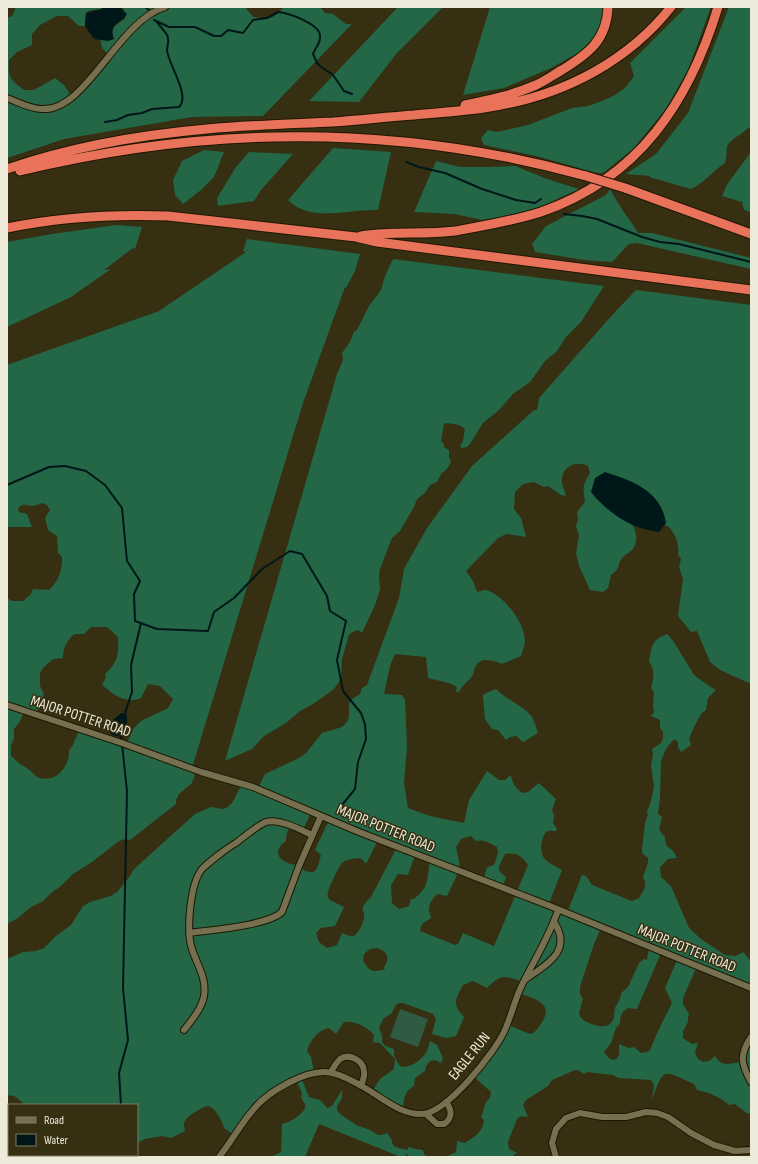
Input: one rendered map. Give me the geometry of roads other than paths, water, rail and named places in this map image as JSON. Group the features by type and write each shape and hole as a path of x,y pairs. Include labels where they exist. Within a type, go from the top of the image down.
{"highway":[{"path":"413,115 488,100 518,92 537,84 588,52 605,29 608,7"},
{"path":"7,169 76,150 165,133 229,127 363,120 501,105 531,98 571,83 600,69 626,51 650,31 671,7"},
{"path":"356,237 377,234 427,234 509,221 550,208 571,199 594,186 617,171 633,157 668,116 700,60 718,7"},
{"path":"7,174 98,154 165,144 251,137 308,136 379,139 442,146 526,161 586,176 625,188 751,234"},
{"path":"7,228 70,218 98,216 140,215 182,218 356,237 377,242 751,290"}],"street":[{"path":"7,98 43,110 61,105 90,80 111,53 141,20 152,12 165,7"},
{"name":"MAJOR POTTER ROAD","path":"7,705 122,743 201,772 253,787 321,816 751,988"},
{"path":"189,933 248,924 277,916 282,912 299,866 321,816"},
{"path":"184,1030 198,1011 204,996 204,980 191,948 189,933 189,916 196,882 202,869 229,847 266,822 279,822 312,835"},
{"name":"EAGLE RUN","path":"219,1157 252,1110 269,1095 307,1075 315,1073 331,1072 345,1077 403,1110 426,1114 437,1109 446,1102 484,1063 495,1048 506,1026 524,980 543,946 558,910"},
{"path":"524,980 545,966 553,959 559,950 561,935 554,922"},
{"path":"751,1038 745,1047 742,1058 751,1082"},
{"path":"331,1072 342,1058 353,1058 361,1063 363,1067 364,1076 361,1086"},
{"name":"EAGLE RUN","path":"426,1114 437,1124 444,1124 450,1119 451,1113 446,1102"},
{"path":"556,1157 552,1143 556,1129 566,1118 580,1113 602,1117 626,1117 650,1112 661,1114 700,1138 723,1148 739,1154 751,1150"}],"water":[{"path":"104,7 120,7 127,14 114,27 114,39 108,41 94,39 85,26 86,13"},
{"path":"605,472 626,479 652,495 663,512 666,523 659,532 641,528 622,520 595,497 591,492 595,478"},
{"path":"121,713 126,714 127,723 126,729 121,737 112,735 108,730 113,720"}],"waterway":[{"path":"145,7 149,10"},
{"path":"154,20 169,27 195,27 214,36 221,36 228,30 243,33 253,20 267,18 278,12 289,14 310,23 319,32 320,41 313,54 317,63 333,75 344,91 352,94"},
{"path":"105,122 117,120 128,115 142,113 152,109 179,107 182,102 181,88 168,56 168,37 155,20"},
{"path":"406,162 419,167 445,173 482,189 516,200 535,203 541,199"},
{"path":"564,214 597,219 642,237 660,242 679,244 751,262"},
{"path":"7,485 49,467 65,466 86,471 105,485 122,508 127,561 140,581 134,594 135,621 157,629 208,631 214,612 234,598 262,569 290,551 302,554 327,596 330,611 346,621 337,660 343,691 361,713 365,724 366,739 358,762 355,789 338,810"},
{"path":"124,716 132,692 131,665 141,623"},
{"path":"121,734 127,791 123,988 128,1040 119,1073 121,1104"}]}
